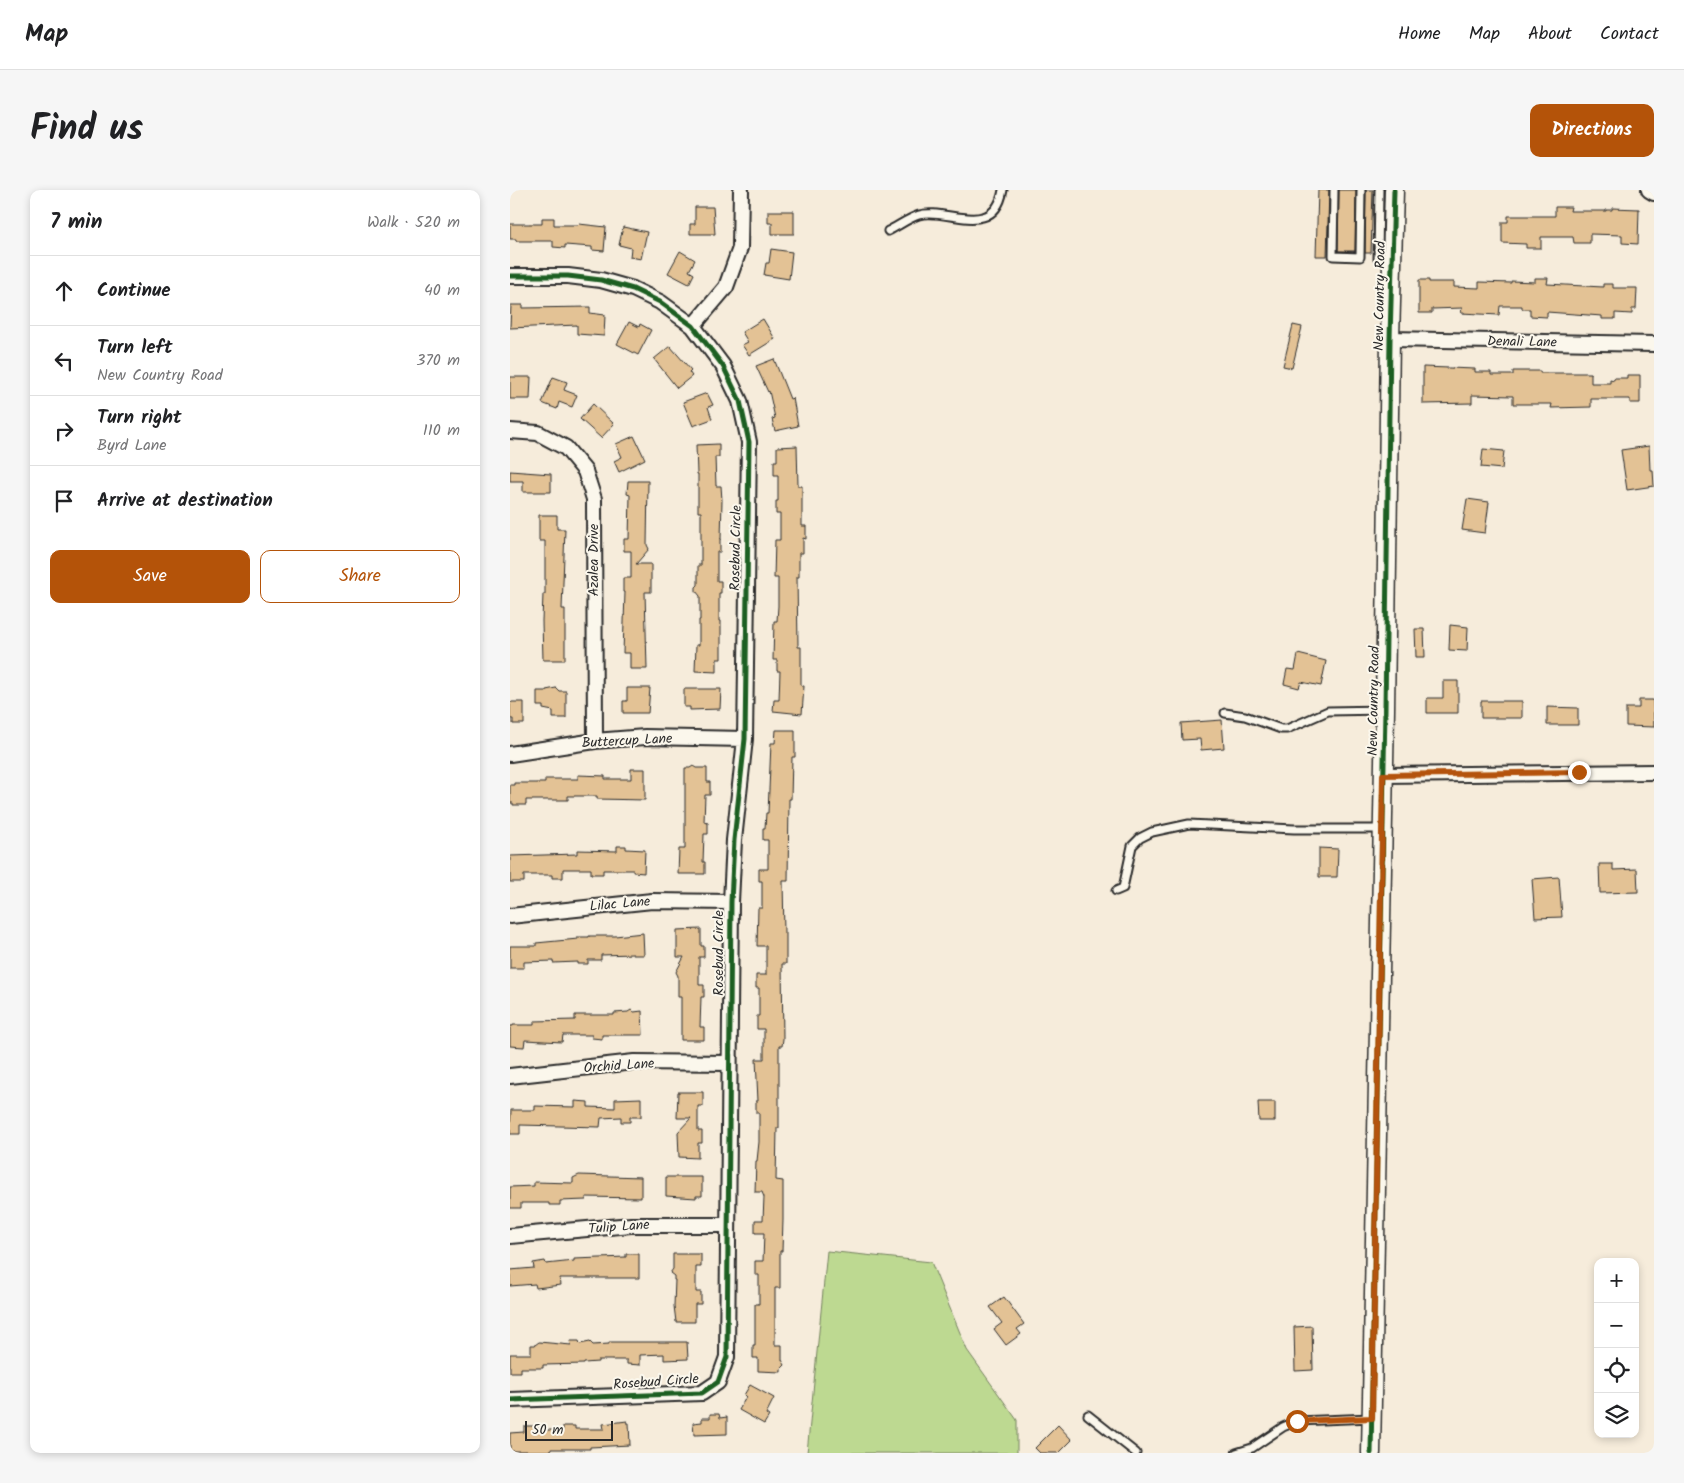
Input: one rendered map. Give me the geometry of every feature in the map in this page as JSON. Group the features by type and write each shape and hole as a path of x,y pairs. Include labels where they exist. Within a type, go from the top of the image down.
{"street":[{"path":"693,326 726,287 740,248 742,190"},
{"name":"New Country Road","path":"1371,1453 1394,190"},
{"path":"1648,190 1654,194"},
{"name":"Rosebud Circle","path":"510,276 568,276 601,280 633,289 660,302 693,326 723,366 740,401 749,442 745,739 734,840 730,902 727,1358 718,1382 702,1393 510,1400"},
{"name":"Denali Lane","path":"1390,340 1654,344"},
{"name":"Azalea Drive","path":"510,431 538,433 566,448 585,471 594,499 595,741"},
{"name":"Buttercup Lane","path":"510,754 595,741 645,738 745,739"},
{"path":"1383,775 1654,772"},
{"name":"Lilac Lane","path":"510,916 652,901 730,902"},
{"name":"Orchid Lane","path":"510,1076 634,1062 729,1063"},
{"name":"Tulip Lane","path":"510,1236 631,1225 728,1224"}],"lane":[{"path":"888,231 920,214 966,219 983,217 994,209 1003,190"},
{"path":"1334,190 1332,256 1360,257 1361,190"},
{"path":"1378,259 1379,190"},
{"path":"1225,712 1245,716 1275,729 1287,729 1328,711 1385,710"},
{"path":"1116,891 1123,888 1126,882 1132,846 1135,842 1152,832 1172,827 1189,824 1294,829 1382,829"},
{"path":"1088,1415 1136,1453"},
{"path":"1236,1453 1252,1448 1283,1427 1297,1421 1372,1418"}],"green space":[{"path":"827,1251 931,1262 967,1350 1017,1420 1017,1453 807,1453"}],"building":[{"path":"1318,190 1329,190 1327,256 1316,256"},
{"path":"1339,190 1356,190 1355,251 1338,251"},
{"path":"1366,190 1373,190 1371,253 1365,253"},
{"path":"695,207 713,207 715,234 690,234 690,224 695,224"},
{"path":"1555,207 1571,207 1570,211 1606,211 1612,210 1612,208 1639,209 1638,244 1622,243 1622,235 1590,234 1590,243 1574,243 1573,237 1541,237 1541,248 1526,248 1526,244 1502,243 1502,222 1508,222 1508,216 1555,216"},
{"path":"768,211 794,211 794,234 772,234 772,223 768,223"},
{"path":"542,218 554,218 554,225 579,224 606,227 604,251 592,250 592,247 565,245 565,248 553,247 553,241 516,241 516,239 510,239 510,224 542,224"},
{"path":"623,227 647,232 641,259 630,257 631,248 619,245"},
{"path":"771,249 792,252 789,279 764,275 766,263 769,263"},
{"path":"680,251 695,260 689,271 694,274 689,284 668,273"},
{"path":"1535,278 1548,278 1547,284 1603,287 1603,284 1613,284 1613,288 1637,288 1636,309 1632,309 1632,314 1615,313 1615,319 1602,319 1602,316 1547,312 1547,317 1530,316 1530,309 1522,309 1522,306 1500,306 1499,315 1461,313 1462,308 1432,309 1432,313 1419,313 1419,280 1454,282 1454,287 1479,288 1479,282 1535,282"},
{"path":"511,305 523,305 523,308 590,307 590,313 605,315 604,336 577,334 577,325 510,328"},
{"path":"763,319 775,339 749,355 742,345 748,342 742,332"},
{"path":"629,322 639,327 640,324 651,330 638,355 617,344"},
{"path":"1293,325 1302,327 1292,368 1283,366"},
{"path":"670,346 691,370 689,372 692,376 677,388 654,359"},
{"path":"774,359 790,399 793,398 798,426 775,431 772,419 775,418 769,391 756,366"},
{"path":"1423,367 1475,369 1475,372 1491,372 1491,375 1513,375 1513,371 1591,373 1591,383 1610,383 1610,379 1627,378 1627,375 1640,375 1640,403 1630,403 1630,399 1591,399 1591,407 1551,408 1552,404 1513,404 1513,396 1472,395 1472,403 1423,404"},
{"path":"510,377 531,377 530,399 510,399"},
{"path":"553,377 567,382 564,390 577,395 572,407 559,402 557,409 542,403"},
{"path":"707,393 713,405 708,407 712,419 693,426 683,402"},
{"path":"593,404 614,424 601,438 580,419"},
{"path":"634,436 645,459 619,472 614,461 622,457 616,444"},
{"path":"719,444 719,457 715,457 716,486 721,486 722,500 720,552 717,552 717,581 721,581 719,621 721,621 721,659 717,659 717,672 695,671 696,645 699,645 700,620 700,596 696,591 696,587 698,585 698,565 701,565 701,512 698,512 696,445"},
{"path":"797,446 798,486 802,486 802,526 806,526 806,539 803,538 803,553 799,553 799,577 797,577 798,647 801,647 801,686 804,686 802,714 773,711 774,700 779,700 780,671 777,671 777,660 773,660 774,621 777,621 778,606 778,578 774,578 775,540 780,540 780,514 776,514 778,475 774,475 774,461 777,461 777,447"},
{"path":"1649,446 1650,470 1653,470 1654,486 1627,490 1621,450"},
{"path":"1483,449 1504,451 1502,469 1481,467"},
{"path":"510,471 551,474 551,492 523,492 523,481 510,481"},
{"path":"628,481 648,481 647,545 649,549 636,564 651,564 651,592 645,592 647,669 630,669 630,653 623,653 625,592 623,592 623,578 631,578 631,551 624,551 624,539 629,539 630,495 627,494"},
{"path":"1467,499 1489,502 1485,533 1462,530"},
{"path":"539,515 557,515 557,529 565,529 562,609 565,609 565,660 543,660 542,621 543,594 545,594 545,541 539,541"},
{"path":"1450,625 1468,627 1467,651 1449,650"},
{"path":"1415,629 1424,629 1425,657 1416,657"},
{"path":"1298,654 1326,661 1321,686 1301,682 1299,688 1284,684 1287,669 1295,670"},
{"path":"1443,681 1458,681 1458,713 1427,713 1427,698 1443,698"},
{"path":"556,688 559,691 566,691 566,718 553,718 553,711 543,709 543,706 537,706 537,691"},
{"path":"627,688 650,688 648,713 623,713 623,701 627,701"},
{"path":"684,689 721,689 720,709 690,710 690,707 684,707"},
{"path":"1639,700 1653,700 1654,727 1626,726 1626,708 1639,708"},
{"path":"1481,701 1522,701 1522,718 1481,718"},
{"path":"512,702 524,702 524,724 513,724 513,719 510,719 510,704"},
{"path":"1547,707 1578,708 1578,725 1547,725"},
{"path":"1222,720 1224,748 1201,750 1200,739 1182,740 1181,723"},
{"path":"776,730 795,730 795,757 792,757 791,799 789,799 788,881 783,881 786,964 782,964 783,1039 782,1046 779,1046 779,1128 777,1128 776,1180 783,1181 783,1220 782,1251 780,1251 780,1288 775,1288 775,1345 782,1345 782,1360 785,1365 781,1372 758,1371 758,1358 753,1358 753,1345 755,1345 755,1304 759,1304 759,1275 755,1275 755,1261 763,1261 764,1233 755,1233 755,1220 763,1220 764,1197 762,1192 755,1192 759,1142 759,1113 756,1113 756,1101 758,1101 756,1059 764,1059 764,1029 757,1029 759,988 756,988 756,975 766,975 766,946 757,946 758,908 762,908 762,881 759,881 759,869 768,869 768,840 763,840 763,828 765,828 766,813 768,813 771,743 775,743"},
{"path":"693,766 696,768 707,768 707,782 710,782 710,795 705,795 704,822 708,823 708,834 704,834 703,862 705,862 705,874 678,874 679,849 685,849 685,768"},
{"path":"631,769 645,769 645,800 597,799 597,796 568,796 568,800 526,800 526,805 513,805 513,803 510,803 510,785 514,785 514,783 545,783 545,779 578,779 578,775 605,776 605,779 631,779"},
{"path":"617,846 626,846 626,849 645,850 644,873 633,872 633,870 603,870 603,874 591,874 591,869 563,869 563,878 552,878 552,875 524,875 524,882 510,882 510,856 577,854 577,850 617,851"},
{"path":"1319,848 1338,849 1337,877 1319,877"},
{"path":"1599,864 1613,864 1613,870 1637,869 1638,892 1600,893"},
{"path":"1559,877 1562,917 1535,918 1532,879"},
{"path":"701,929 701,946 704,946 704,957 699,957 699,985 704,985 704,997 701,997 700,1027 704,1027 704,1040 681,1040 681,997 678,997 678,976 676,972 684,957 677,957 677,930"},
{"path":"643,933 644,955 601,955 601,960 588,960 588,964 578,964 578,962 553,963 553,961 524,962 524,968 510,968 510,946 536,946 536,943 578,939 578,937"},
{"path":"631,1010 634,1012 642,1011 643,1035 602,1035 602,1039 592,1038 592,1035 563,1035 562,1042 525,1040 524,1047 510,1046 510,1026 513,1025 534,1025 534,1021 575,1020 575,1015 614,1015 614,1013"},
{"path":"678,1092 703,1092 703,1106 698,1106 698,1131 702,1131 702,1143 698,1143 698,1158 679,1157 678,1132 691,1118 677,1118"},
{"path":"641,1098 641,1117 630,1117 630,1122 621,1122 621,1117 601,1118 600,1127 520,1125 520,1134 510,1134 511,1110 535,1110 535,1106 575,1107 575,1101 588,1102 588,1107 615,1108 615,1099"},
{"path":"1258,1102 1275,1102 1275,1121 1259,1121"},
{"path":"579,1175 641,1177 641,1198 586,1197 586,1200 560,1201 560,1205 521,1203 521,1208 510,1208 510,1187 534,1186 534,1182 573,1183 573,1178"},
{"path":"666,1177 702,1177 702,1196 696,1196 696,1198 666,1196"},
{"path":"626,1254 639,1254 639,1278 560,1278 561,1285 536,1288 535,1284 510,1286 510,1270 534,1268 533,1263 545,1261 546,1264 574,1261 574,1259 626,1257"},
{"path":"673,1254 701,1254 701,1267 696,1267 696,1292 701,1292 701,1304 695,1304 695,1322 676,1322 674,1306 675,1280 674,1276 670,1273 673,1269"},
{"path":"1004,1297 1024,1324 1017,1329 1021,1334 1006,1345 994,1329 1002,1323 990,1307"},
{"path":"1312,1326 1313,1370 1295,1371 1294,1327"},
{"path":"570,1341 579,1341 580,1344 590,1342 593,1345 609,1344 609,1342 687,1342 688,1359 664,1360 664,1354 640,1355 640,1365 627,1364 627,1360 598,1360 598,1362 584,1364 543,1365 543,1368 521,1368 521,1372 510,1372 510,1354 531,1354 531,1345 539,1342 571,1345"},
{"path":"750,1385 774,1398 766,1414 769,1416 764,1424 739,1410"},
{"path":"710,1414 719,1414 720,1418 727,1417 727,1434 694,1435 693,1423 702,1422 702,1418 710,1418"},
{"path":"627,1421 629,1423 630,1445 590,1447 590,1449 551,1449 551,1451 510,1451 510,1433 524,1432 524,1426 538,1426 538,1430 563,1430 563,1426 575,1426 575,1429 604,1429 603,1424"},
{"path":"1058,1425 1072,1440 1059,1453 1040,1453 1035,1448"}],"cycle path":[{"path":"1371,1453 1394,190"},
{"path":"510,276 568,276 601,280 633,289 660,302 693,326 723,366 740,401 749,442 745,739 734,840 731,902 727,1357 718,1382 702,1393 510,1400"}],"route":[{"path":"1297,1421 1372,1418 1383,775 1579,772"}]}
